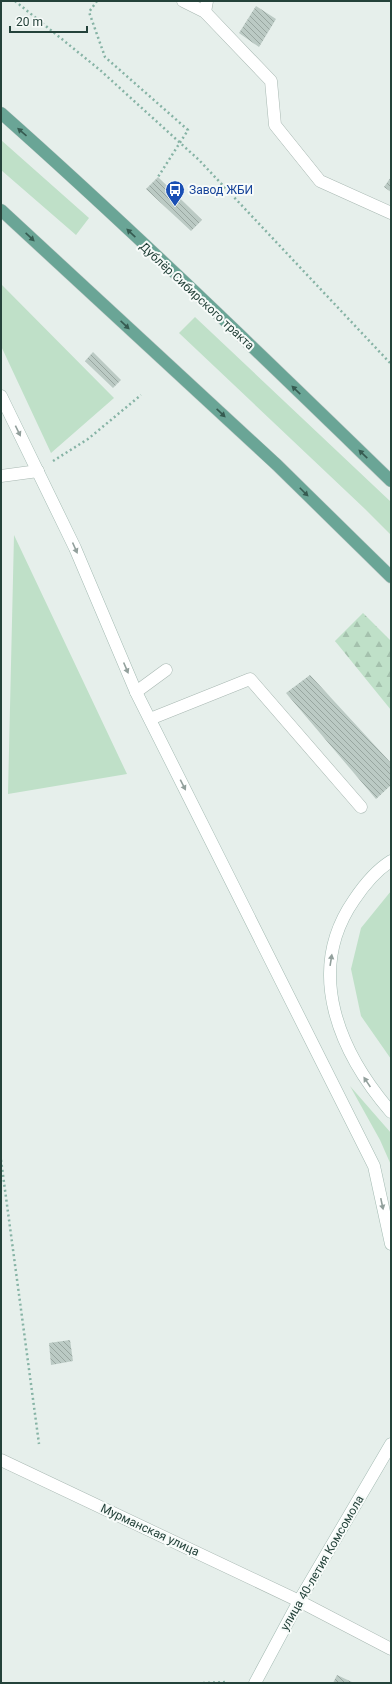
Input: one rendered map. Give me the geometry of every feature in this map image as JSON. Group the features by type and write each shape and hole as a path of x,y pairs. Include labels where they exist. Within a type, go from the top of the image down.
{"main road":[{"path":"183,1 206,7 271,81 275,125 320,181 391,213"},
{"name":"Дублёр Сибирского тракта","path":"1,113 44,151 192,290 391,481"},
{"path":"1,210 276,464 391,577"},
{"path":"1,396 75,548 136,692 374,1166 391,1244"},
{"path":"1,476 38,471"},
{"path":"136,692 166,670"},
{"path":"150,719 250,679 361,807"},
{"path":"391,861 365,883 347,910 335,937 330,970 332,1000 340,1029 356,1064 377,1096 391,1112"},
{"name":"улица 40-летия Комсомола","path":"255,1683 299,1601 391,1444"},
{"name":"Мурманская улица","path":"1,1460 299,1601 391,1649"}],"path":[{"path":"14,1 100,70 198,160 391,364"},
{"path":"96,1 89,12 105,56 188,130 158,177"},
{"path":"38,471 88,439 142,395"},
{"path":"1,1160 39,1444"},
{"path":"203,1683 228,1682"}],"green space":[{"path":"1,140 89,218 76,235 1,170"},
{"path":"1,284 114,398 51,453 1,346"},
{"path":"195,317 391,502 391,535 179,333"},
{"path":"14,535 127,774 8,794"},
{"path":"363,613 391,641 391,710 335,641"},
{"path":"391,891 391,1059 361,1016 351,969 361,928"},
{"path":"350,1086 391,1133 391,1165 380,1140"}],"building":[{"path":"256,6 276,19 259,47 239,33"},
{"path":"158,177 202,220 191,231 146,189"},
{"path":"391,177 391,192 384,187"},
{"path":"93,352 121,380 113,388 85,361"},
{"path":"310,675 391,763 391,785 376,799 286,693"},
{"path":"70,1340 73,1361 51,1365 49,1343"},
{"path":"337,1675 354,1683 333,1683"}],"place":[{"name":"Завод ЖБИ","path":"175,207"}]}
